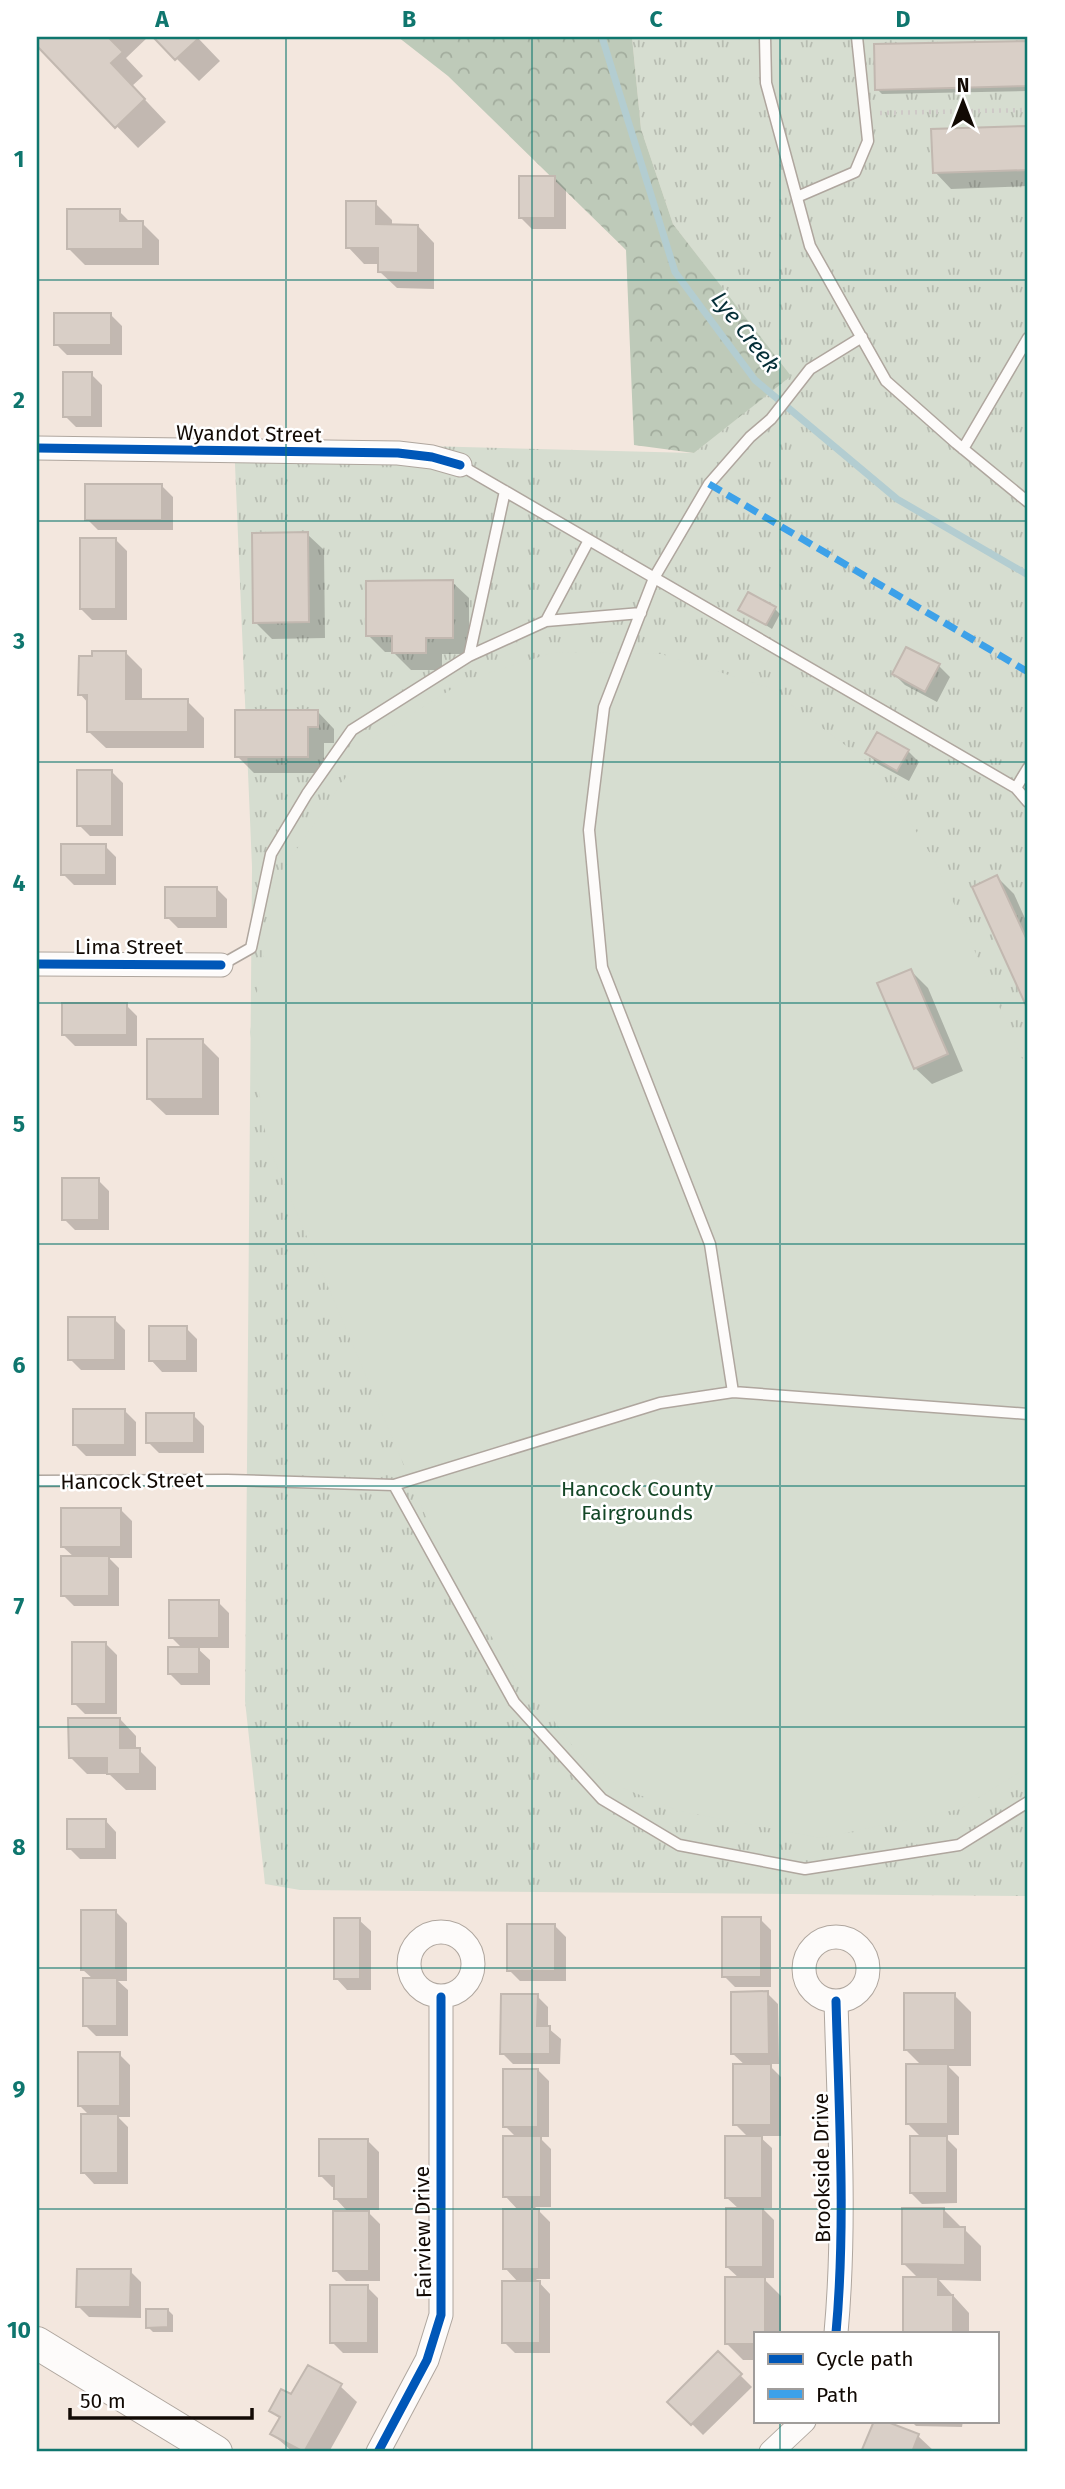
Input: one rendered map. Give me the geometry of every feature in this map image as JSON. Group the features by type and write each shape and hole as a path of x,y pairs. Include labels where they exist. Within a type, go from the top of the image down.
{"main road":[{"path":"37,2343 216,2452"}],"street":[{"name":"Wyandot Street","path":"37,448 398,453 432,457 460,465"},
{"name":"Lima Street","path":"37,964 221,965"},
{"name":"Fairview Drive","path":"378,2452 427,2360 441,2315 441,1997"},
{"name":"Brookside Drive","path":"836,2001 841,2166 841,2252 836,2332"},
{"path":"771,2452 803,2422"}],"lane":[{"path":"765,37 766,83 810,246 886,381 1028,502"},
{"path":"797,197 855,172 868,141 858,37"},
{"path":"733,1392 710,1244 602,967 589,830 604,707 654,578 709,484 750,437 771,419 810,369 862,337"},
{"path":"964,449 1028,338"},
{"path":"460,465 1016,788 1028,802"},
{"path":"468,656 505,491"},
{"path":"546,621 589,540"},
{"path":"221,965 251,948 271,854 307,794 352,730 468,656 546,621 641,613"},
{"path":"1016,788 1028,768"},
{"name":"Hancock Street","path":"37,1481 227,1480 394,1485 660,1403 733,1392 1028,1415"},
{"path":"394,1485 514,1702 602,1799 680,1845 805,1869 959,1845 1028,1802"}],"path":[{"path":"865,113 1028,110"}],"green space":[{"path":"398,37 632,37 641,129 673,224 791,376 694,453 634,445 626,250 448,76"},
{"name":"Hancock County Fairgrounds","path":"632,37 1028,37 1028,1896 300,1890 265,1884 245,1701 252,867 234,441 694,453 790,376 673,224 641,129"},
{"path":"555,652 661,654 767,687 876,768 936,863 1028,1072 1028,1767 960,1809 821,1838 679,1811 618,1786 574,1748 457,1590 267,1143 250,1032 277,878 372,739 466,680"}],"building":[{"path":"37,37 108,37 123,52 111,63 145,99 115,128 37,46"},
{"path":"153,37 200,37 175,60"},
{"path":"1028,41 1028,86 875,90 874,44"},
{"path":"1028,126 1028,170 933,173 931,129"},
{"path":"519,176 555,176 555,218 519,218"},
{"path":"346,201 376,201 376,224 418,225 418,273 378,272 378,248 346,248"},
{"path":"67,209 120,209 120,221 143,221 143,249 67,249"},
{"path":"54,313 111,313 111,345 54,345"},
{"path":"63,372 92,372 92,417 63,417"},
{"path":"85,484 162,484 162,520 85,520"},
{"path":"308,532 309,622 253,623 252,533"},
{"path":"80,538 116,538 116,609 80,609"},
{"path":"453,580 453,638 426,638 426,653 392,653 392,636 366,636 366,581"},
{"path":"748,592 776,607 766,625 738,610"},
{"path":"906,647 940,664 925,692 892,674"},
{"path":"92,651 126,651 126,699 188,699 188,732 87,732 87,695 78,695 79,656 92,656"},
{"path":"235,710 318,710 318,727 308,727 308,757 235,757"},
{"path":"877,732 909,750 897,771 865,753"},
{"path":"77,770 112,770 112,826 77,826"},
{"path":"61,844 106,844 106,875 61,875"},
{"path":"997,875 1028,942 1028,1010 972,887"},
{"path":"165,887 217,887 217,918 165,918"},
{"path":"911,969 948,1054 914,1069 877,983"},
{"path":"62,1003 127,1003 127,1035 62,1035"},
{"path":"147,1039 203,1039 203,1099 147,1099"},
{"path":"62,1178 99,1178 99,1220 62,1220"},
{"path":"68,1317 115,1317 115,1360 68,1360"},
{"path":"149,1326 187,1326 187,1361 149,1361"},
{"path":"73,1409 125,1409 125,1445 73,1445"},
{"path":"146,1413 194,1413 194,1443 146,1443"},
{"path":"61,1508 121,1508 121,1547 61,1547"},
{"path":"61,1556 109,1556 109,1596 61,1596"},
{"path":"169,1600 219,1600 219,1638 169,1638"},
{"path":"72,1642 106,1642 106,1704 72,1704"},
{"path":"168,1647 199,1647 199,1674 168,1674"},
{"path":"68,1718 120,1718 120,1748 140,1748 140,1774 107,1774 107,1758 69,1758"},
{"path":"67,1819 106,1819 106,1849 67,1849"},
{"path":"81,1910 116,1910 116,1970 81,1970"},
{"path":"722,1917 761,1917 761,1977 722,1977"},
{"path":"334,1918 360,1918 360,1979 334,1979"},
{"path":"507,1924 555,1924 555,1971 507,1971"},
{"path":"83,1978 117,1978 117,2026 83,2026"},
{"path":"768,1991 769,2054 731,2054 731,1992"},
{"path":"904,1993 955,1993 955,2050 904,2050"},
{"path":"501,1994 538,1994 537,2026 550,2026 550,2054 500,2054"},
{"path":"78,2052 120,2052 120,2106 78,2106"},
{"path":"733,2064 771,2064 771,2125 733,2125"},
{"path":"906,2064 948,2064 948,2124 906,2124"},
{"path":"503,2069 538,2069 538,2127 503,2127"},
{"path":"81,2114 118,2114 118,2173 81,2173"},
{"path":"503,2136 541,2136 541,2197 503,2197"},
{"path":"725,2136 762,2136 762,2198 725,2198"},
{"path":"910,2136 947,2136 947,2193 910,2193"},
{"path":"319,2139 368,2139 368,2199 334,2199 334,2176 319,2176"},
{"path":"726,2208 763,2208 763,2267 726,2267"},
{"path":"902,2208 944,2208 944,2227 965,2227 965,2265 902,2264"},
{"path":"503,2209 539,2209 539,2269 503,2269"},
{"path":"333,2211 369,2211 369,2271 333,2271"},
{"path":"77,2269 131,2269 130,2307 76,2307"},
{"path":"725,2277 765,2277 765,2332 754,2332 754,2344 725,2344"},
{"path":"903,2277 938,2277 938,2295 953,2295 953,2332 903,2332"},
{"path":"502,2281 540,2281 540,2343 502,2343"},
{"path":"330,2285 368,2285 368,2343 330,2343"},
{"path":"146,2309 168,2309 168,2327 146,2328"},
{"path":"718,2351 742,2374 691,2425 667,2402"},
{"path":"308,2365 342,2384 304,2452 270,2434 280,2417 269,2411 281,2389 291,2394"},
{"path":"874,2422 888,2422 919,2434 912,2452 861,2452"}],"waterway":[{"name":"Lye Creek","path":"602,37 675,272 755,380 897,499 1028,575"}],"marked path":[{"path":"709,484 1028,672"}],"cycle path":[{"path":"37,448 398,453 432,457 460,465"},
{"path":"37,964 221,965"},
{"path":"378,2452 427,2360 441,2315 441,1997"},
{"path":"836,2001 841,2209 836,2332"}]}
